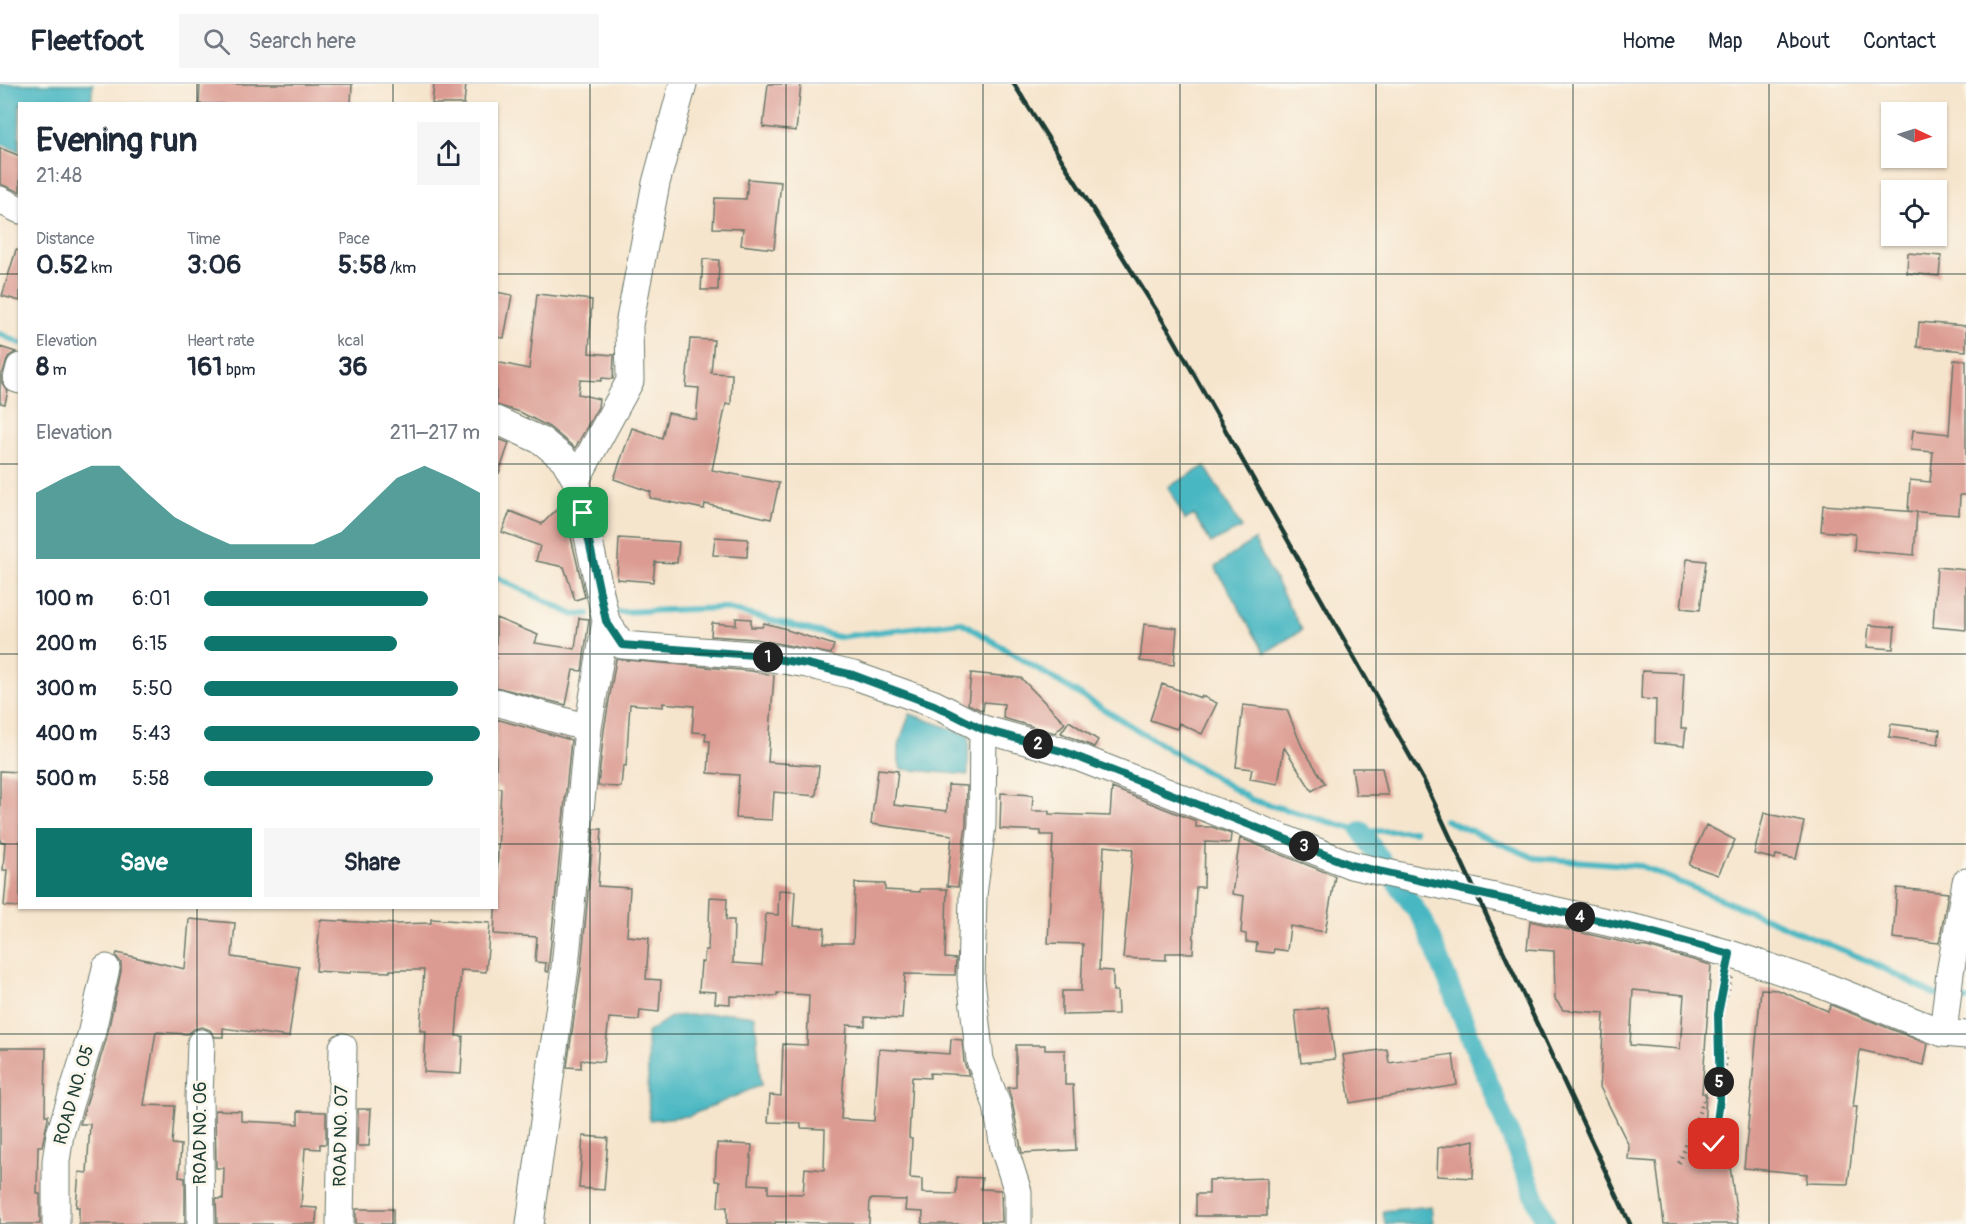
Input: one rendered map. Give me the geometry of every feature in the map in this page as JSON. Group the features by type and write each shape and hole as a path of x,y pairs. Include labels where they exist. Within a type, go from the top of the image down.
{"street":[{"path":"576,480 630,381 629,326 656,183 683,84"},
{"path":"0,200 18,209"},
{"path":"498,421 542,441 564,459 576,480 606,621 588,728 565,968 530,1224"},
{"path":"606,621 622,645 753,655 853,675 924,701 982,729 1065,752 1351,865 1647,931 1734,955 1954,1034 1950,973 1966,882"},
{"path":"498,703 588,728"},
{"path":"982,729 982,825 973,895 971,978 980,1060 997,1105 1004,1148 1018,1192 1018,1224"},
{"name":"ROAD NO. 05","path":"56,1224 56,1161 60,1134 91,1035 106,968"},
{"name":"ROAD NO. 06","path":"201,1043 199,1097 201,1224"},
{"name":"ROAD NO. 07","path":"340,1224 343,1047"}],"path":[{"path":"1702,1157 1714,1144 1720,1099 1718,1022 1734,955"},
{"path":"1679,1163 1706,1097 1726,1064 1718,1022 1734,955"}],"water":[{"path":"0,84 93,84 91,102 18,102 18,151 0,144"},
{"path":"1205,466 1242,528 1211,543 1194,515 1185,520 1168,487"},
{"path":"1254,540 1302,630 1265,653 1215,567"},
{"path":"910,714 969,735 968,775 901,769 899,748"},
{"path":"730,1013 755,1016 761,1085 689,1116 649,1120 647,1033 672,1016"},
{"path":"1431,1206 1433,1224 1385,1224 1383,1211"}],"building":[{"path":"200,84 352,84 351,102 199,102"},
{"path":"434,84 466,84 464,102 432,102"},
{"path":"768,84 801,84 796,131 763,127"},
{"path":"0,148 18,155 18,191 0,184"},
{"path":"748,179 781,182 774,249 741,245 743,229 713,228 715,198 746,199"},
{"path":"16,250 18,250 18,300 2,296"},
{"path":"1908,253 1941,256 1939,276 1907,273"},
{"path":"703,259 719,260 718,290 701,290"},
{"path":"498,292 512,295 504,338 498,337"},
{"path":"537,294 592,300 589,353 614,355 613,379 580,380 578,394 599,399 598,407 575,448 549,427 520,412 498,406 498,362 529,369"},
{"path":"1919,322 1966,326 1966,351 1917,347"},
{"path":"690,339 714,340 711,373 732,374 731,404 726,404 712,470 779,483 771,519 705,504 704,509 650,498 651,492 614,479 632,428 662,438 668,413 696,419 699,388 686,387"},
{"path":"0,347 16,352 8,357 2,375 2,383 8,391 5,404 0,403"},
{"path":"1954,360 1966,360 1966,495 1960,495 1959,515 1908,511 1910,480 1930,482 1933,452 1911,450 1913,430 1949,434"},
{"path":"498,439 509,443 498,473"},
{"path":"563,503 585,597 575,600 564,567 536,561 540,546 502,532 510,511 542,524"},
{"path":"1823,505 1917,512 1914,555 1854,550 1855,534 1821,531"},
{"path":"715,537 748,539 747,557 713,555"},
{"path":"619,538 679,542 677,563 655,562 653,582 617,579"},
{"path":"1687,559 1706,561 1700,610 1681,608"},
{"path":"1937,567 1966,570 1966,630 1933,627"},
{"path":"579,618 589,619 582,671 573,670 566,705 498,688 498,619 538,635 535,643 575,649"},
{"path":"736,618 751,619 751,627 762,627 764,623 834,645 831,654 756,639 711,636 712,623 736,625"},
{"path":"1144,624 1177,628 1174,665 1140,661"},
{"path":"1869,625 1895,627 1893,649 1867,647"},
{"path":"616,659 774,675 768,762 819,766 816,796 774,792 772,820 736,818 739,775 708,773 710,741 705,741 706,733 692,732 694,706 663,703 663,707 630,704 626,766 623,766 621,787 598,786 604,730"},
{"path":"1642,671 1684,673 1681,728 1686,728 1684,746 1655,743 1656,700 1641,699"},
{"path":"971,673 1021,678 1065,723 1055,733 1003,718 1004,704 984,702 983,711 968,704"},
{"path":"1162,684 1217,703 1202,734 1179,723 1177,729 1150,720"},
{"path":"1243,705 1287,710 1302,747 1325,783 1312,791 1284,747 1278,784 1250,779 1252,769 1236,767"},
{"path":"498,720 571,740 548,972 545,971 546,963 535,962 537,937 494,934 495,909 498,909 501,788 498,787"},
{"path":"1069,721 1098,740 1094,747 1061,733"},
{"path":"1891,724 1940,730 1938,744 1889,737"},
{"path":"1352,768 1382,768 1388,795 1356,795"},
{"path":"878,769 898,771 894,805 947,811 948,785 967,786 966,824 958,887 947,886 952,835 871,824"},
{"path":"0,771 18,772 18,907 4,906 7,870 3,870 5,842 0,842"},
{"path":"1112,788 1196,821 1196,827 1212,827 1231,834 1230,843 1205,842 1204,887 1196,887 1193,953 1166,953 1166,960 1123,958 1133,849 1104,846 1099,970 1113,971 1113,991 1117,991 1118,1014 1062,1015 1062,991 1081,991 1083,944 1048,943 1053,835 1041,835 1041,831 1000,829 1001,793 1033,795 1032,811 1049,811 1049,814 1110,816"},
{"path":"1764,813 1804,822 1796,859 1776,855 1775,859 1754,854"},
{"path":"1706,825 1735,840 1718,875 1689,865"},
{"path":"594,829 602,829 598,886 630,888 627,936 649,938 646,979 661,980 659,1012 640,1010 639,1020 609,1018 604,1062 581,1060 581,1068 567,1067 581,969"},
{"path":"1240,838 1335,876 1325,932 1290,926 1287,951 1274,949 1273,953 1256,951 1257,943 1246,942 1246,934 1241,933 1244,896 1232,894"},
{"path":"855,883 885,884 885,890 920,892 920,889 947,889 945,958 956,959 955,975 905,974 902,1019 865,1017 865,1026 847,1025 841,1119 874,1121 879,1049 950,1054 951,1039 962,1040 964,1062 969,1075 930,1073 930,1078 912,1077 910,1178 922,1179 922,1193 956,1194 957,1177 982,1178 981,1189 1001,1190 1002,1222 922,1224 923,1212 905,1211 906,1200 870,1199 869,1224 775,1222 775,1224 727,1224 727,1207 718,1207 720,1181 715,1181 717,1143 752,1145 749,1184 768,1185 768,1193 803,1194 805,1168 824,1170 825,1129 801,1128 801,1123 768,1122 770,1095 781,1096 783,1044 807,1045 809,995 777,993 777,996 762,997 730,996 730,1004 715,1003 716,992 699,991 701,962 704,962 705,950 708,950 710,897 727,898 726,920 734,920 733,963 762,965 766,914 778,915 779,890 795,891 793,926 825,928 824,943 853,943"},
{"path":"1897,888 1948,893 1939,943 1893,938"},
{"path":"189,919 235,923 232,957 299,967 289,1037 223,1028 223,1037 215,1037 210,1030 202,1027 188,1034 156,1032 144,1105 175,1106 172,1144 181,1145 179,1177 185,1178 185,1224 79,1224 79,1207 76,1207 79,1172 87,1173 90,1124 80,1124 106,1040 121,971 117,953 185,969"},
{"path":"431,919 490,923 486,972 461,970 456,1036 463,1036 461,1074 424,1072 426,1031 420,1031 424,970 351,971 350,973 316,971 320,920 396,924 431,923"},
{"path":"1530,921 1647,947 1711,965 1702,1093 1706,1093 1702,1163 1729,1159 1738,1224 1664,1224 1656,1162 1628,1160 1629,1146 1600,1087 1604,1013 1563,1010 1555,999 1554,951 1527,949","holes":["1633,990 1684,995 1680,1049 1630,1045"]},
{"path":"1761,989 1778,990 1828,1011 1831,1005 1928,1044 1924,1065 1860,1050 1853,1107 1857,1107 1848,1184 1806,1183 1807,1174 1744,1168"},
{"path":"1328,1007 1335,1059 1301,1063 1295,1011"},
{"path":"1016,1045 1045,1045 1045,1050 1065,1050 1065,1085 1073,1085 1076,1150 1022,1153 1008,1088 1016,1087"},
{"path":"0,1048 46,1048 45,1115 48,1115 48,1119 42,1146 38,1146 37,1194 40,1194 40,1224 0,1224"},
{"path":"1387,1049 1389,1063 1453,1054 1457,1085 1350,1103 1343,1055"},
{"path":"358,1109 371,1109 369,1146 357,1146"},
{"path":"215,1110 241,1111 241,1121 298,1124 298,1111 326,1112 326,1144 320,1144 320,1149 305,1148 301,1207 317,1208 316,1224 217,1224 216,1199 223,1199 224,1168 216,1168"},
{"path":"583,1136 608,1138 604,1190 579,1188"},
{"path":"1474,1140 1473,1178 1437,1176 1438,1148"},
{"path":"1267,1178 1267,1216 1196,1216 1196,1194 1209,1194 1209,1180"},
{"path":"356,1209 393,1209 393,1224 356,1224"}],"waterway":[{"path":"0,334 18,342"},
{"path":"498,578 574,615 588,614"},
{"path":"619,612 723,608 838,637 961,622 1252,800 1361,831 1415,831"},
{"path":"1445,820 1535,858 1641,866 1871,962 1934,994 1941,995"},
{"path":"1361,831 1424,922 1546,1224"},
{"path":"1953,998 1966,1000"}],"railway":[{"path":"1014,84 1170,332 1424,781 1630,1224"}],"route":[{"path":"583,513 606,621 622,645 753,655 853,675 934,705 982,729 1065,752 1351,865 1647,931 1730,954 1718,1014 1720,1099 1714,1144"}]}
